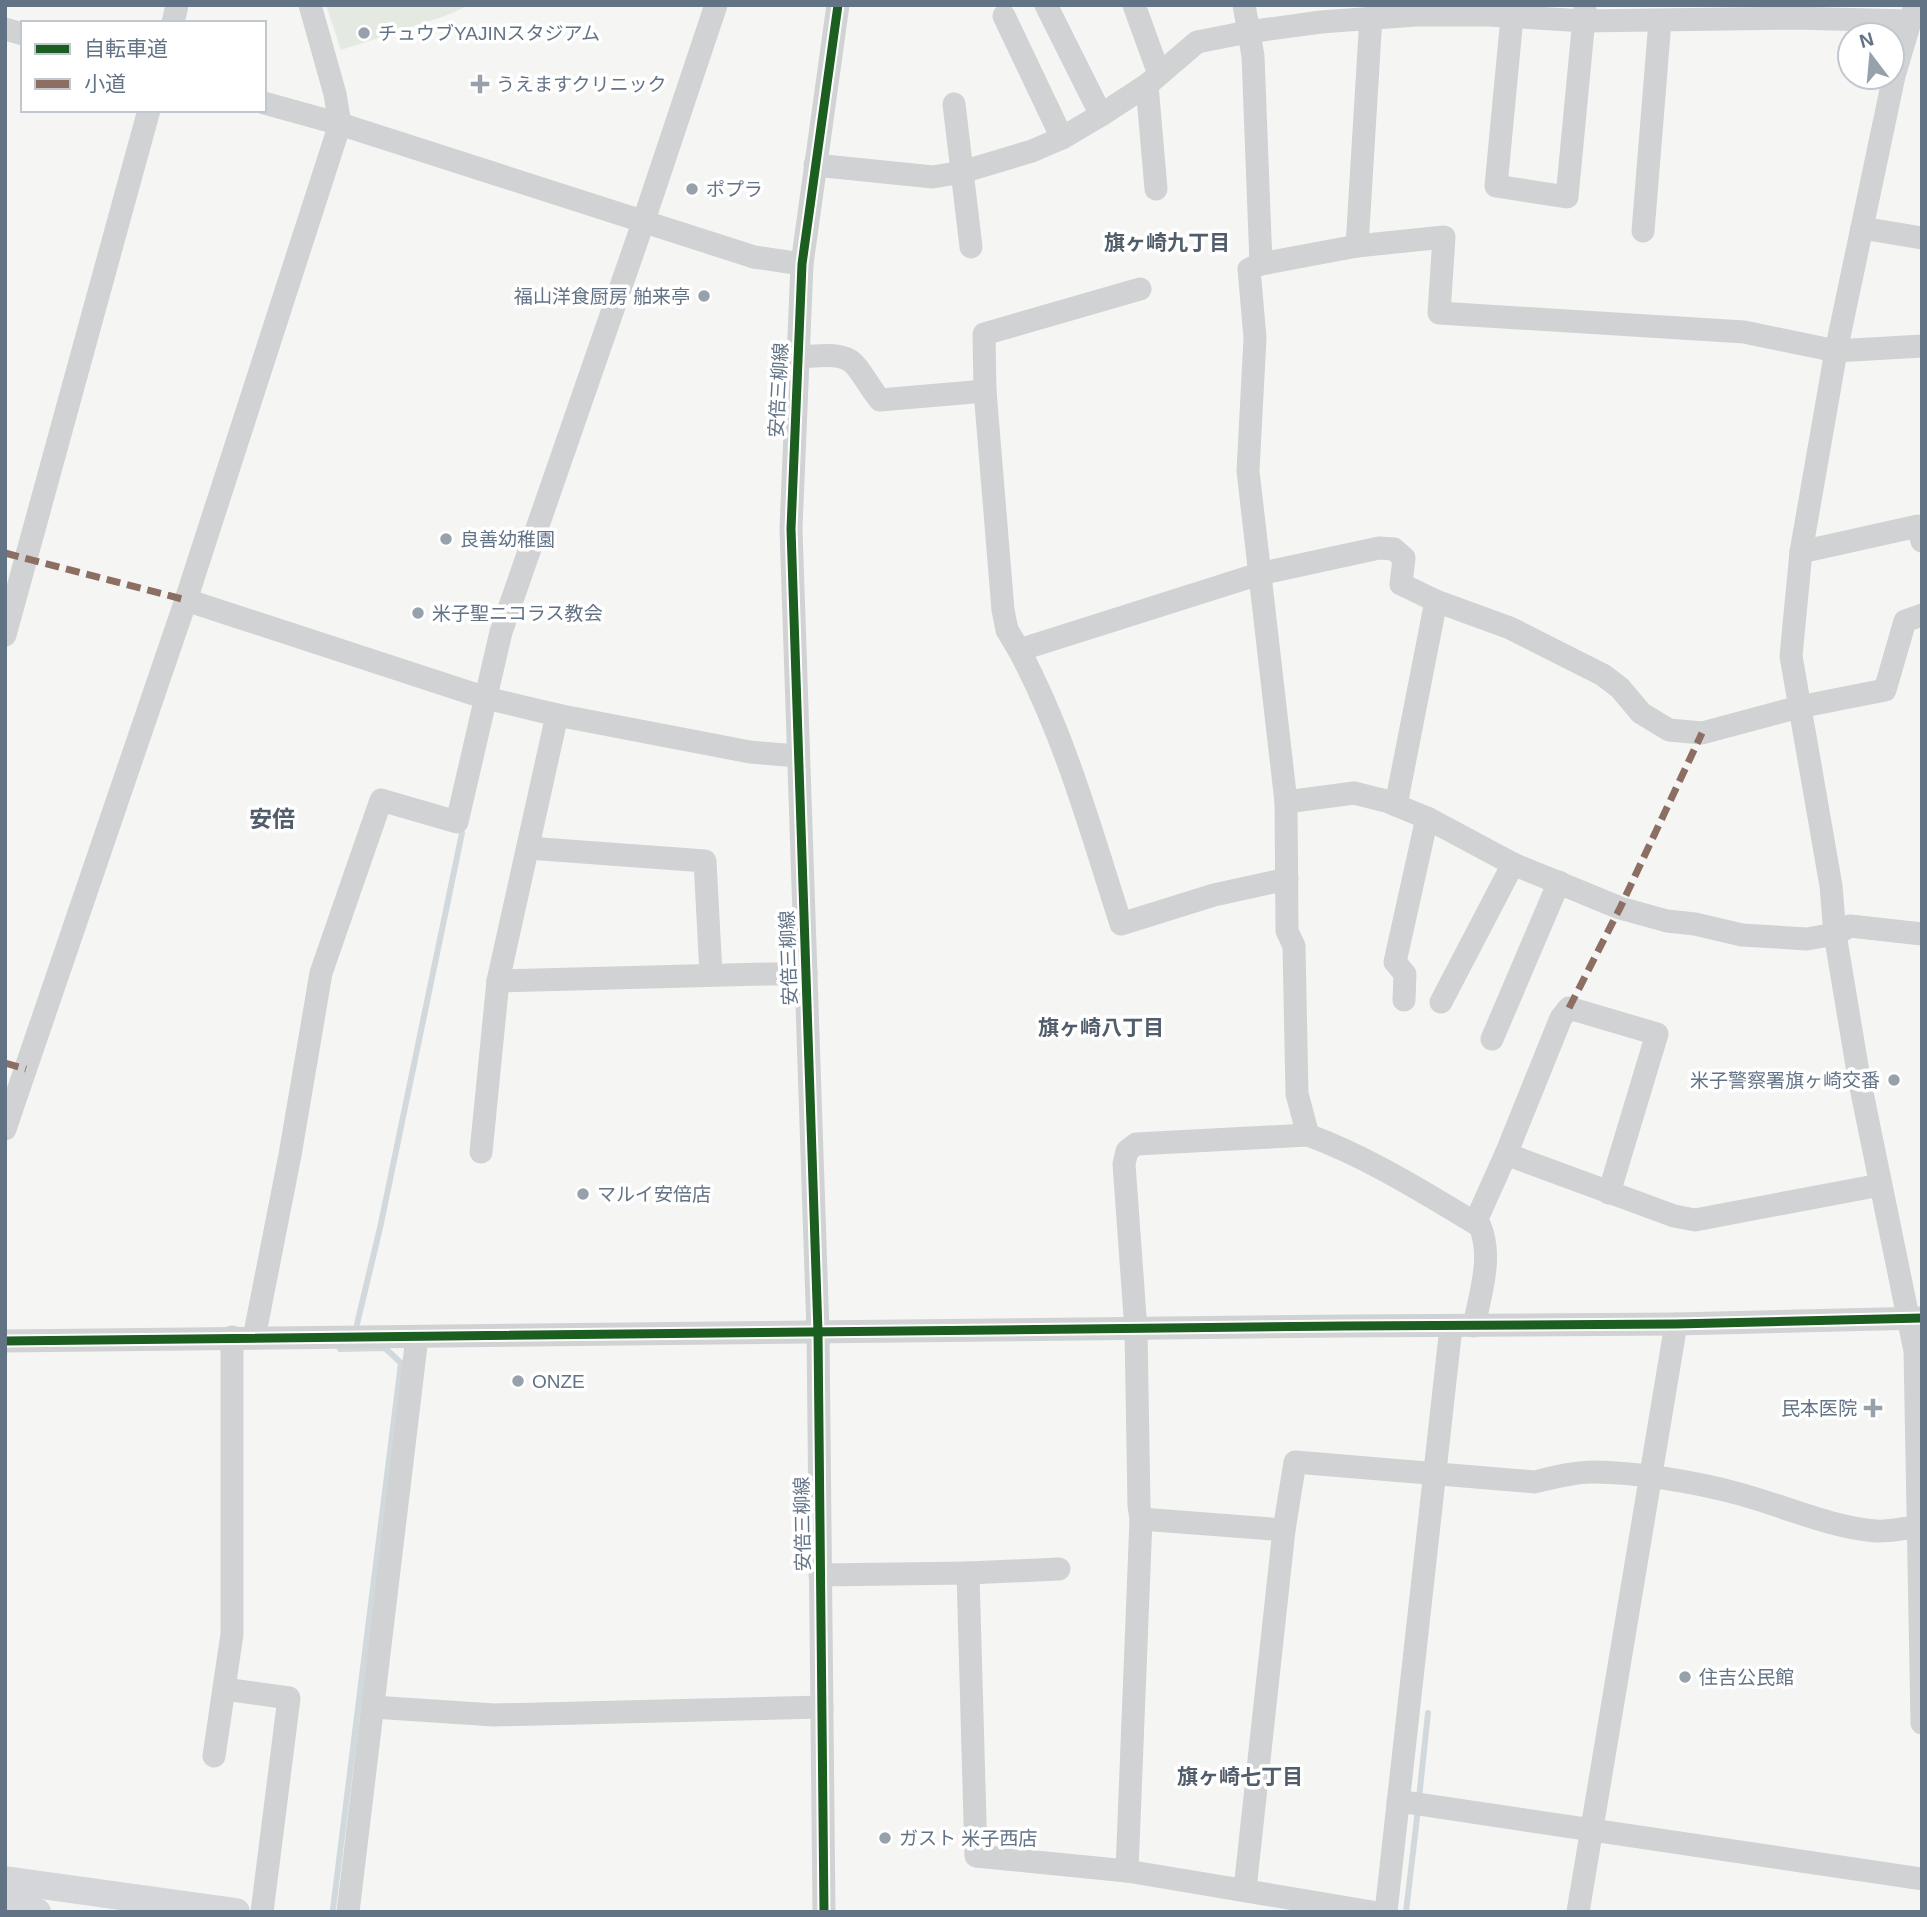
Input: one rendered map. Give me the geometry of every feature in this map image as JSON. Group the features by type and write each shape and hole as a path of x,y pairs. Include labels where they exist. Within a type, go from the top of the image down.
{"main road":[{"path":"6,1902 37,1912"},
{"path":"6,1902 236,1912"}],"street":[{"path":"5,1129 186,600 340,124 335,94 310,5"},
{"path":"214,1756 232,1634 243,1338 290,1156 321,973 381,800 457,822 501,632 716,5"},
{"name":"安倍三柳線","path":"824,1912 818,1332 791,529 802,264 838,5"},
{"path":"1046,5 1101,115"},
{"path":"1134,5 1153,79 1156,189"},
{"path":"1244,5 1253,56 1261,264"},
{"path":"815,165 933,177 962,172 1032,151 1062,138 1101,115 1153,79 1197,42 1248,32 1416,10 1512,17 1584,13 1912,13 1894,76 1836,351 1801,552 1791,656 1831,886 1835,934 1859,1078 1880,1185 1915,1318 1922,1723"},
{"path":"1512,17 1496,186 1567,197 1584,13"},
{"path":"1643,231 1646,15"},
{"path":"1004,16 1062,138"},
{"path":"1357,246 1371,18"},
{"path":"266,104 340,124 754,257 802,264"},
{"path":"954,104 971,247"},
{"path":"5,635 148,112"},
{"path":"1862,228 1922,238"},
{"path":"1307,1135 1297,1094 1294,946 1287,931 1286,802 1248,471 1255,338 1250,270 1261,264 1357,246 1444,237 1439,313 1744,332 1836,351 1922,346"},
{"path":"1140,289 984,334 985,391 1003,610 1007,630 1040,688 1075,779 1121,924 1214,895 1287,879"},
{"path":"797,357 838,356 853,363 869,389 880,400 985,391"},
{"path":"1801,552 1918,526 1922,541"},
{"path":"1019,650 1259,574 1379,548 1394,549 1404,558 1401,584 1436,601 1510,628 1603,675 1620,688 1641,713 1670,730 1702,733 1799,708 1885,690 1905,621 1922,615"},
{"path":"186,600 486,698 557,715 750,752 797,756"},
{"path":"1396,805 1436,601"},
{"path":"481,1152 498,981 557,715"},
{"path":"1286,802 1354,793 1396,805 1427,818 1513,864 1619,908 1667,921 1695,924 1742,935 1807,939 1835,934 1850,926 1922,934"},
{"path":"1404,1000 1405,974 1395,962 1427,818"},
{"path":"528,848 705,861 711,974"},
{"path":"1441,1002 1513,864"},
{"path":"1492,1039 1559,882"},
{"path":"498,981 806,973"},
{"path":"1475,1223 1561,1018 1569,1008 1657,1034 1609,1193"},
{"path":"1127,1871 1141,1519 1136,1330 1126,1151 1136,1144 1307,1135 1343,1149 1480,1226 1486,1240 1487,1258 1474,1326"},
{"path":"1506,1154 1674,1216 1695,1220 1880,1185"},
{"path":"5,1341 1451,1327 1915,1318"},
{"path":"1578,1912 1648,1477 1676,1324"},
{"path":"1386,1912 1451,1327"},
{"path":"348,1912 416,1337"},
{"path":"1254,1898 1284,1530 1295,1462 1535,1482 1567,1474 1594,1472 1648,1477 1695,1483 1738,1493 1846,1527 1919,1535"},
{"path":"1141,1519 1284,1530"},
{"path":"820,1575 1059,1569"},
{"path":"968,1573 976,1856 1127,1871 1254,1898 1372,1912"},
{"path":"224,1689 289,1698 262,1912"},
{"path":"373,1707 494,1715 822,1707"},
{"path":"1398,1801 1922,1879"}],"shaded area":[{"name":"チュウブYAJINスタジアム","path":"326,5 470,5 445,16 341,50"}],"waterway":[{"path":"357,1324 380,1228 462,833"},
{"path":"333,1909 401,1363 385,1348 340,1349"},
{"path":"1419,1798 1428,1713"},
{"path":"1406,1912 1418,1809"}],"marked path":[{"path":"5,553 186,600"},
{"path":"1569,1008 1620,908 1702,733"},
{"path":"5,1063 26,1069"}],"cycle path":[{"path":"824,1912 818,1332 791,529 802,264 838,5"},
{"path":"5,1341 1676,1324 1922,1318"}],"place":[{"name":"チュウブYAJINスタジアム","path":"364,33"},
{"name":"うえますクリニック","path":"480,84"},
{"name":"ポプラ","path":"692,189"},
{"name":"福山洋食厨房 舶来亭","path":"704,296"},
{"name":"良善幼稚園","path":"446,539"},
{"name":"米子聖ニコラス教会","path":"418,613"},
{"name":"米子警察署旗ヶ崎交番","path":"1894,1080"},
{"name":"マルイ安倍店","path":"583,1194"},
{"name":"ONZE","path":"518,1381"},
{"name":"民本医院","path":"1873,1408"},
{"name":"住吉公民館","path":"1685,1677"},
{"name":"ガスト 米子西店","path":"885,1838"}],"district":[{"name":"旗ヶ崎九丁目","path":"1167,243"},
{"name":"安倍","path":"272,819"},
{"name":"旗ヶ崎八丁目","path":"1101,1028"},
{"name":"旗ヶ崎七丁目","path":"1240,1777"}]}
